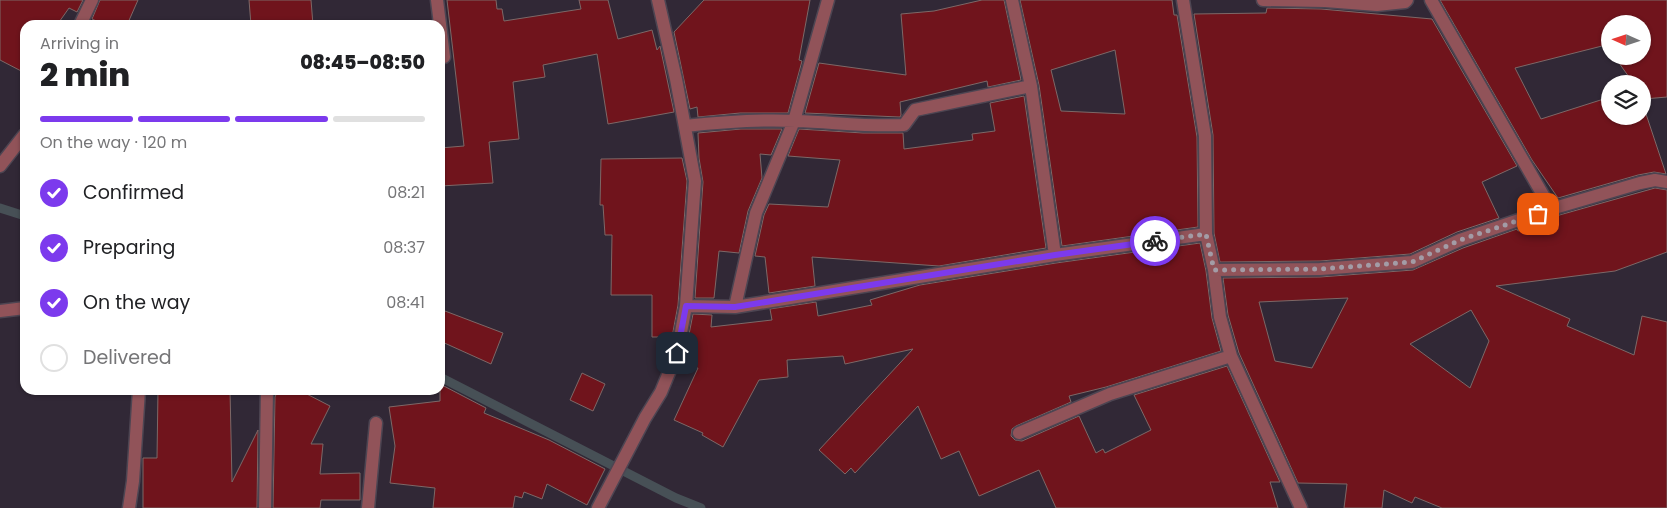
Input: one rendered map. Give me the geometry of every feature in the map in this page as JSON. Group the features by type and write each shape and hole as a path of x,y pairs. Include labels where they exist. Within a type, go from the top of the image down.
{"street":[{"path":"82,20 92,0"},
{"path":"437,0 439,20"},
{"path":"598,508 645,418 661,392 677,353 686,306 695,181 658,0"},
{"path":"735,307 756,213 794,120 828,0"},
{"path":"1012,0 1031,86 1055,255"},
{"path":"1183,0 1205,136 1206,234 1214,270 1220,317 1231,356 1300,508"},
{"path":"1263,0 1325,1 1377,5 1405,2 1406,0"},
{"path":"1431,0 1551,209"},
{"path":"685,126 730,121 794,120 882,126 904,125 915,110 1031,86"},
{"path":"0,166 20,140"},
{"path":"1214,270 1320,269 1412,262 1460,240 1551,209 1640,183 1655,180 1667,182"},
{"path":"686,306 735,307 1055,255 1206,234"},
{"path":"0,311 20,309"},
{"path":"1018,433 1110,394 1231,356"},
{"path":"129,508 133,481 139,395"},
{"path":"265,508 266,395"},
{"path":"368,508 376,423"}],"building":[{"path":"0,0 83,0 77,12 69,8 61,20 20,20 20,70 0,60"},
{"path":"100,0 138,0 129,20 92,19"},
{"path":"249,0 311,0 313,20 251,20"},
{"path":"447,0 496,0 497,9 502,9 504,21 581,9 579,0 608,0 618,39 652,30 657,50 660,46 674,112 608,124 597,54 543,65 545,77 513,82 519,139 489,142 493,183 445,186 445,148 464,146"},
{"path":"704,0 810,0 799,60 802,61 788,113 740,113 698,117 697,107 690,109 674,32"},
{"path":"982,0 1004,0 1021,80 988,87 987,81 900,102 900,117 805,113 819,63 906,75 901,14 934,11"},
{"path":"1020,0 1172,0 1174,15 1177,15 1197,137 1198,227 1062,246 1039,85","holes":["1115,50 1125,114 1061,111 1051,70"]},
{"path":"1440,0 1667,0 1667,97 1651,98 1651,75 1628,75 1620,65 1651,65 1651,15 1601,15 1601,46 1515,68 1541,119 1601,100 1601,125 1650,125 1666,174 1654,172 1638,175 1558,198 1532,160"},
{"path":"1267,8 1321,9 1432,19 1517,166 1482,182 1499,218 1457,232 1410,254 1320,261 1220,262 1214,233 1213,135 1194,14 1266,13"},
{"path":"1024,96 1046,248 939,266 812,257 815,286 769,293 765,257 755,256 764,215 769,204 828,207 840,160 788,156 799,129 863,133 903,133 904,149 973,140 972,134 995,131 990,103"},
{"path":"741,129 782,129 771,155 760,154 762,178 748,211 739,253 719,251 714,298 695,298 703,182 699,158 698,133"},
{"path":"682,158 687,181 678,305 672,337 652,337 652,295 611,295 612,235 605,235 603,205 600,205 601,159"},
{"path":"1655,188 1667,190 1667,252 1615,271 1496,286 1570,319 1567,326 1634,355 1642,316 1667,322 1667,508 1442,508 1415,497 1412,503 1384,490 1382,508 1344,508 1347,484 1298,483 1239,353 1228,315 1223,278 1320,277 1413,270 1463,248 1517,229 1518,231 1556,216","holes":["1348,298 1312,368 1275,361 1259,302","1471,310 1489,341 1470,388 1410,344"]},
{"path":"1200,243 1206,271 1212,318 1221,351 1106,387 1069,396 1071,402 1016,426 1012,429 1011,436 1015,440 1022,441 1079,416 1096,453 1103,449 1105,453 1151,430 1134,395 1227,366 1280,482 1270,482 1278,508 1056,508 1039,470 979,496 959,451 941,459 918,406 855,473 851,468 845,474 819,450 913,349 845,364 843,356 787,360 788,377 759,380 723,447 702,435 703,433 674,420 698,368 683,365 693,314 712,315 711,327 772,320 770,309 816,302 818,316 872,305 870,300 920,285 1056,263"},
{"path":"445,311 503,333 491,364 445,343"},
{"path":"582,373 605,384 593,411 570,400"},
{"path":"445,387 486,408 484,413 549,440 605,469 587,505 547,484 542,499 524,492 522,498 515,496 513,508 433,508 435,488 390,483 395,446 389,407 440,401 440,395 445,395"},
{"path":"158,395 230,395 232,482 258,430 257,508 143,508 143,458 157,458"},
{"path":"276,395 309,395 330,406 311,444 323,444 320,474 360,473 360,500 321,500 320,508 273,508"}],"waterway":[{"path":"0,208 20,214"},
{"path":"445,380 676,498 701,508"}],"way so far":[{"path":"1155,241 1206,234 1214,270 1320,269 1412,262 1460,240 1538,214"}],"route":[{"path":"677,353 686,306 735,307 1055,255 1155,241"}]}
